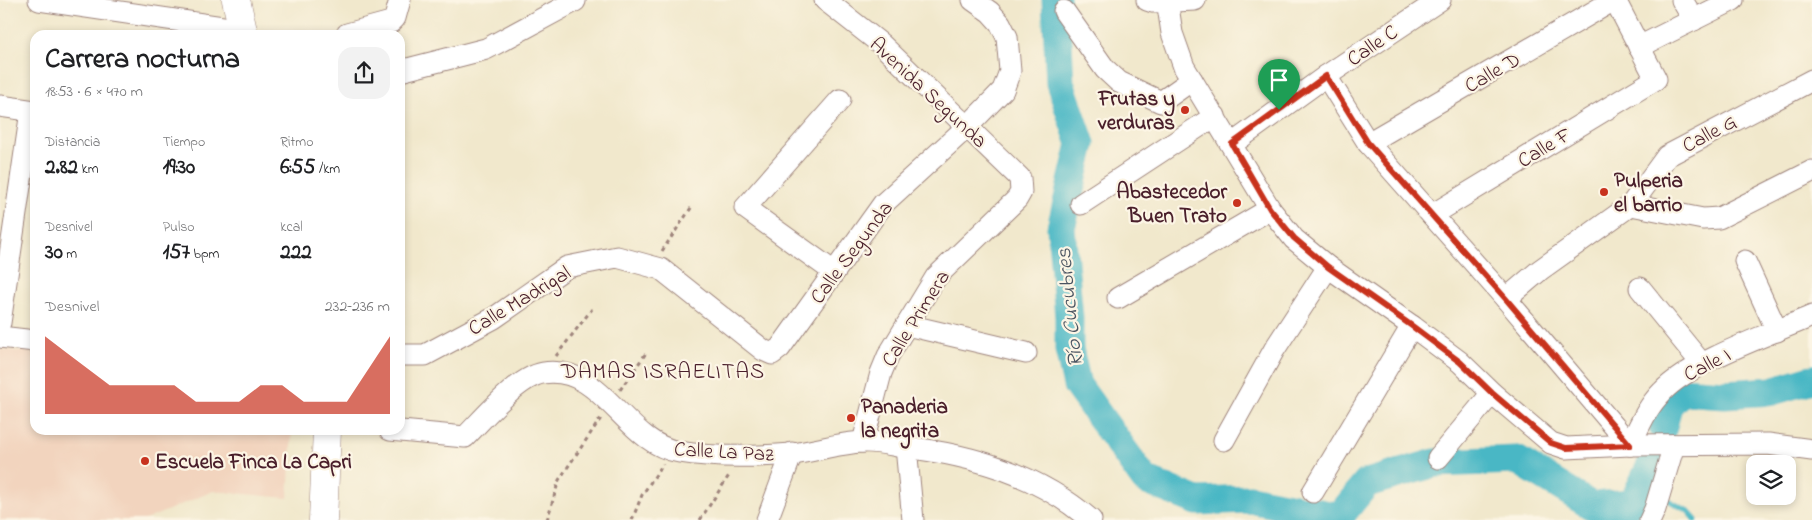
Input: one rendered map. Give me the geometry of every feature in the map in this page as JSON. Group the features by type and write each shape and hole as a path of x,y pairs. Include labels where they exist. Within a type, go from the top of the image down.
{"main road":[{"path":"236,0 244,30"},
{"path":"323,520 327,435"}],"street":[{"path":"39,0 231,30"},
{"path":"362,30 391,22 395,18 400,0"},
{"name":"Avenida Segunda","path":"825,0 881,44 1020,178 1021,192"},
{"name":"Calle Segunda","path":"763,350 772,354 780,348 884,204 966,128 1003,90 1010,71 1007,37 1000,22 973,0"},
{"path":"1194,0 1160,0 1184,67 1270,209 1294,238 1328,267 1460,362 1492,393 1551,443 1566,448 1630,445 1768,444 1812,450"},
{"name":"Calle C","path":"1232,144 1326,76 1440,0"},
{"path":"1614,0 1640,47 1733,0"},
{"name":"Calle D","path":"1368,143 1614,0"},
{"path":"1682,0 1694,20"},
{"path":"405,70 486,49 575,1"},
{"path":"1064,11 1105,69 1119,82 1161,102 1192,80"},
{"name":"Calle F","path":"1432,215 1656,79 1640,47"},
{"path":"1326,76 1368,143 1506,299 1630,445"},
{"name":"Calle G","path":"1506,299 1540,270 1631,205 1667,156 1812,80"},
{"path":"834,272 745,208 840,100"},
{"path":"0,106 30,111"},
{"path":"1081,204 1215,116"},
{"path":"0,323 30,130"},
{"path":"1631,205 1703,219 1719,218 1812,171"},
{"name":"Calle Primera","path":"863,442 881,373 888,356 936,277 1017,199 1021,192"},
{"path":"1118,298 1270,209"},
{"name":"Calle Madrigal","path":"405,355 425,355 494,318 567,267 616,257 661,269 763,350"},
{"path":"1745,261 1777,331"},
{"path":"1224,440 1274,350 1328,267"},
{"path":"1640,288 1702,364"},
{"name":"Calle I","path":"1630,445 1645,414 1672,382 1702,364 1812,316"},
{"path":"907,325 1026,353"},
{"path":"1313,492 1412,326"},
{"path":"0,337 30,340"},
{"path":"405,431 465,437 527,378 543,373"},
{"name":"Calle La Paz","path":"543,373 560,373 577,377 591,385 647,439 662,448 742,457 792,454 863,442 946,452 998,466 1031,480 1070,503 1091,520"},
{"path":"1438,458 1492,393"},
{"path":"1650,520 1656,508 1674,445"},
{"path":"906,447 913,520"},
{"path":"767,520 792,454"}],"path":[{"path":"652,267 693,205"},
{"path":"543,373 592,309"},
{"path":"547,520 559,480 646,353"},
{"path":"632,520 642,495 672,450"},
{"path":"700,520 742,457"}],"shaded area":[{"name":"Escuela Finca La Capri","path":"0,349 30,352 30,435 292,435 288,498 213,491 145,520 0,520"}],"waterway":[{"name":"Río Cucubres","path":"1056,0 1060,83 1081,144 1061,228 1069,317 1069,349 1077,385 1145,480 1197,501 1250,499 1339,517 1367,483 1435,463 1517,460 1592,506 1633,503 1652,463"},
{"name":"Río Cucubres","path":"1663,427 1668,406 1681,391 1725,394 1772,391 1812,379"},
{"path":"1641,489 1653,493"},
{"path":"1668,500 1688,511 1696,520"}],"place":[{"name":"Frutas y verduras","path":"1185,110"},
{"name":"Pulperia el barrio","path":"1604,192"},
{"name":"Abastecedor Buen Trato","path":"1237,203"},
{"name":"Panaderia la negrita","path":"851,418"},
{"name":"Escuela Finca La Capri","path":"145,461"}],"district":[{"name":"DAMAS ISRAELITAS","path":"663,370"}],"route":[{"path":"1326,76 1368,143 1506,299 1600,412 1630,445 1566,448 1551,443 1492,393 1460,362 1328,267 1294,238 1270,209 1232,144 1279,110 1326,76"}]}
